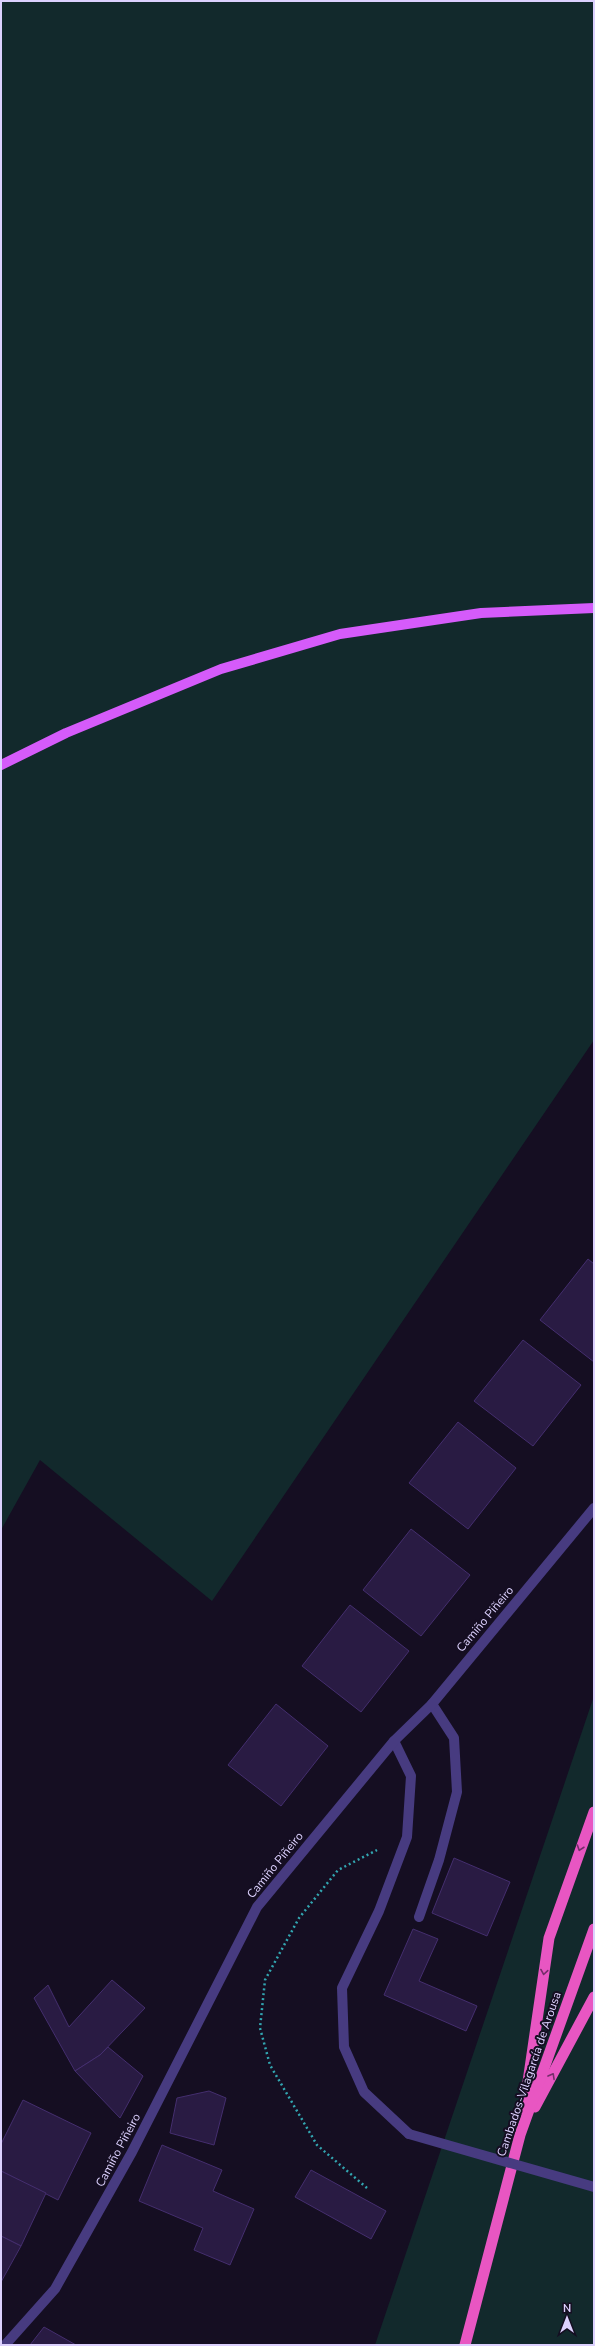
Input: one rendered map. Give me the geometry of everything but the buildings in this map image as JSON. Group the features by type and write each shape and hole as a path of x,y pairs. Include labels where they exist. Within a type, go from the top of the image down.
{"highway":[{"path":"520,2135 549,1938 594,1812"},
{"name":"Cambados-Vilagarcía de Arousa","path":"465,2345 520,2135 594,1929"},
{"path":"520,2135 594,1997"}],"main road":[{"path":"1,765 66,734 221,669 340,634 481,613 594,608"}],"street":[{"name":"Camiño Piñeiro","path":"6,2345 55,2289 132,2152 257,1907 394,1741 432,1704 594,1508"},
{"path":"419,1917 439,1860 457,1792 454,1738 432,1704"},
{"path":"394,1741 411,1776 406,1837 379,1910 342,1988 344,2047 364,2092 409,2134 594,2187"}],"path":[{"path":"367,2188 317,2145 270,2065 260,2028 264,1987 265,1980 299,1918 338,1870 361,1857 406,1837"}],"green space":[{"path":"1,1 594,1 594,1040 212,1601 40,1460 1,1530"},
{"path":"594,1696 594,2345 375,2345"}]}
